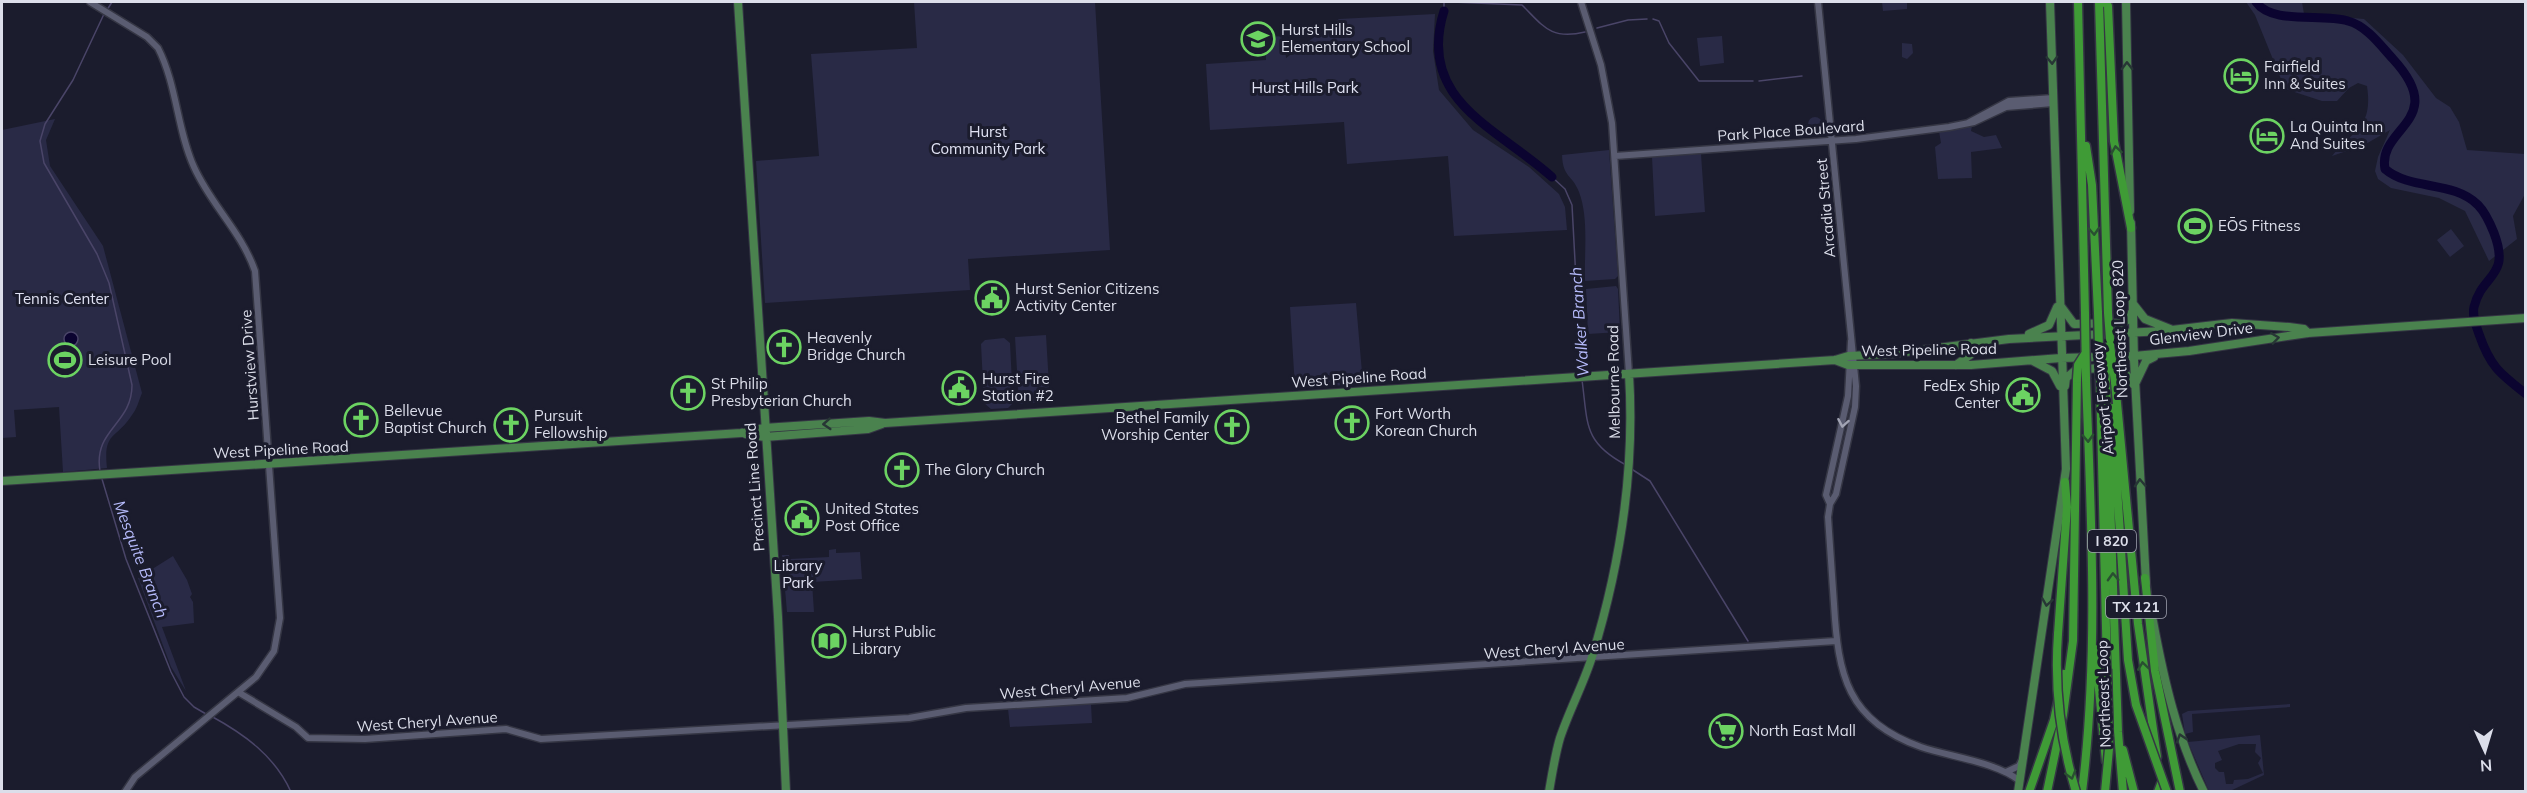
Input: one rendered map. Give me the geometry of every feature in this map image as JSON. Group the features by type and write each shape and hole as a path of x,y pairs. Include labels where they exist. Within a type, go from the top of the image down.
{"highway":[{"name":"Airport Freeway","path":"2078,2 2085,314 2082,379 2093,633 2089,724 2082,792"},
{"name":"Airport Freeway","path":"2099,2 2110,345 2138,624 2162,790"},
{"path":"2105,2 2108,6 2114,141 2131,228"},
{"path":"2080,110 2092,185 2103,381 2108,792"},
{"name":"Northeast Loop","path":"2110,345 2105,352 2103,381 2118,732 2124,792"},
{"path":"2047,792 2069,678 2074,618 2082,379"},
{"path":"2115,382 2111,389 2128,660 2136,705 2162,790"},
{"path":"2065,482 2067,507 2056,664 2059,716 2076,792"},
{"path":"2145,578 2155,671 2180,792"},
{"path":"2029,792 2054,720 2074,618"},
{"name":"I 820","path":"2093,633 2108,792"},
{"path":"2118,732 2134,792"}],"main road":[{"name":"Precinct Line Road","path":"738,2 778,617 781,725 786,792"},
{"path":"2018,792 2065,482 2050,2"},
{"name":"Northeast Loop 820","path":"2126,2 2133,332 2145,578 2172,709 2181,741 2204,792"},
{"path":"2060,304 2074,324 2122,323 2131,316 2134,303"},
{"path":"2134,303 2145,319 2172,330"},
{"path":"2009,339 2043,330 2049,325 2060,304"},
{"name":"Glenview Drive","path":"2061,358 2134,356 2308,333 2526,318"},
{"name":"Glenview Drive","path":"2060,336 2172,330 2232,323 2289,327 2304,329 2308,333"},
{"name":"West Pipeline Road","path":"2,481 741,433 764,428 869,421 885,423 1834,360 1851,356 1971,343 2060,336"},
{"path":"1955,365 1970,355 1971,343"},
{"path":"2064,404 2066,378 2077,369 2115,368 2125,373 2135,386 2146,361 2167,353"},
{"name":"West Pipeline Road","path":"1834,360 1851,365 1955,365 2061,358"},
{"path":"2029,360 2046,365 2052,371 2063,394"},
{"name":"Melbourne Road","path":"1549,792 1560,740 1592,658 1618,548 1627,477 1629,374"},
{"name":"West Pipeline Road","path":"741,433 765,437 868,429 885,423"}],"street":[{"name":"Hurstview Drive","path":"90,2 147,37 158,48 194,166 210,197 239,234 252,264 256,284 280,618 272,658 256,677 135,777 125,792"},
{"name":"Melbourne Road","path":"1581,2 1605,84 1615,156 1629,374"},
{"name":"Arcadia Street","path":"1818,2 1851,341 1848,396 1826,495 1830,504 1830,548 1836,641 1841,668 1852,696 1879,726 1918,746 2006,772 2020,781"},
{"name":"Park Place Boulevard","path":"1615,156 1832,140 1967,123 1991,108 2009,101 2053,100"},
{"name":"West Cheryl Avenue","path":"238,692 296,727 308,738 365,739 506,729 541,740 909,718 966,708 1127,698 1185,684 1836,641"},
{"path":"2006,772 2019,766 2023,758"}],"green space":[{"name":"Hurst Community Park","path":"914,2 1095,2 1110,250 968,259 970,290 765,303 756,161 819,156 811,54 917,48"},
{"path":"1882,2 1907,2 1907,9 1883,11"},
{"path":"2246,2 2302,2 2304,14 2364,19 2403,55 2436,98 2450,107 2459,122 2467,150 2525,154 2525,194 2513,216 2517,239 2489,261 2465,211 2439,198 2391,188 2378,179 2375,171 2378,157 2390,130 2364,145 2332,156 2355,133 2365,119 2368,100 2367,86 2358,83 2349,88 2337,101 2322,101 2285,89 2255,15"},
{"name":"Hurst Hills Park","path":"1435,14 1433,51 1439,90 1473,130 1529,167 1559,194 1565,207 1567,230 1454,236 1448,156 1347,164 1344,122 1210,130 1206,64 1266,60 1265,37 1284,36 1286,58 1339,19"},
{"path":"1722,36 1724,63 1700,66 1697,38"},
{"path":"1902,43 1912,44 1913,53 1907,59 1902,57"},
{"path":"1815,117 1820,119 1822,124 1820,129 1815,131 1810,129 1808,124 1810,119"},
{"name":"Tennis Center","path":"55,119 46,140 50,166 103,246 142,393 134,413 109,442 106,456 107,468 63,472 59,407 14,410 16,437 2,438 2,130"},
{"path":"1972,126 1971,131 1984,137 1996,135 2002,148 1971,152 1972,178 1938,179 1935,147 1941,143 1939,131"},
{"path":"1609,150 1618,276 1615,279 1585,281 1585,224 1582,202 1576,186 1564,168 1562,155"},
{"path":"1701,154 1705,212 1655,216 1652,157"},
{"path":"2451,229 2464,246 2450,257 2437,240"},
{"path":"1616,286 1620,332 1588,334 1586,289"},
{"path":"1356,303 1363,384 1295,388 1290,307"},
{"path":"1046,335 1050,402 1019,404 1015,337"},
{"path":"1004,338 1010,343 1013,403 1008,408 991,409 984,403 981,344 985,340"},
{"name":"Library Park","path":"836,549 836,553 860,552 862,579 812,582 814,612 787,612 782,555 789,555 790,559 829,557 829,550"},
{"path":"173,556 192,594 190,597 193,602 194,623 162,627 186,691 171,667 138,578"},
{"path":"1091,704 1092,723 1010,727 1008,709"},
{"path":"2290,704 2290,707 2192,714 2193,732 2185,734 2182,714 2188,711"},
{"path":"2260,735 2264,775 2230,791 2209,791 2188,742","holes":["2239,744 2256,744 2255,752 2261,758 2258,763 2263,773 2248,779 2234,780 2233,784 2226,784 2224,772 2219,772 2215,768 2215,763 2222,760 2218,751"]}],"shaded area":[{"path":"68,332 74,332 78,339 74,346 68,346 64,342 64,336"},
{"name":"Leisure Pool","path":"62,347 72,349 71,358 80,361 70,372 66,364 63,366 57,362 60,358 58,349"}],"waterway":[{"name":"Mesquite Branch","path":"107,10 112,2"},
{"name":"Walker Branch","path":"1444,2 1444,11"},
{"path":"1452,2 1522,5 1549,30 1564,34 1585,32"},
{"path":"2256,2 2273,14 2337,19 2361,27 2393,59 2409,80 2415,96 2413,110 2385,155 2385,169 2407,180 2457,192 2468,197 2485,214 2494,233 2499,259 2497,267 2478,296 2474,307 2475,320 2483,345 2496,368 2526,394"},
{"name":"Walker Branch","path":"1444,11 1438,42 1441,68 1452,90 1467,109 1487,127 1552,177"},
{"name":"Mesquite Branch","path":"100,471 99,457 102,445 126,409 132,385 109,283 97,254 44,163 40,141 45,124 73,80 104,14"},
{"path":"1597,28 1628,20 1647,19"},
{"path":"1653,19 1659,21 1669,43 1699,81 1753,81"},
{"path":"1759,81 1802,76"},
{"name":"Walker Branch","path":"1552,177 1565,189 1572,205 1581,373"},
{"name":"Walker Branch","path":"1582,380 1587,420 1595,440 1612,457 1626,465"},
{"name":"Walker Branch","path":"1630,468 1650,481 1748,641"},
{"name":"Mesquite Branch","path":"102,479 126,559 171,672 184,697 206,714"},
{"name":"Mesquite Branch","path":"211,716 247,738 257,747 276,767 291,792"}],"place":[{"name":"Hurst Hills Elementary School","path":"1258,39"},
{"name":"Fairfield Inn & Suites","path":"2241,76"},
{"name":"La Quinta Inn And Suites","path":"2267,136"},
{"name":"EŌS Fitness","path":"2195,226"},
{"name":"Hurst Senior Citizens Activity Center","path":"992,298"},
{"name":"Heavenly Bridge Church","path":"784,347"},
{"name":"Leisure Pool","path":"65,360"},
{"name":"Hurst Fire Station #2","path":"959,388"},
{"name":"St Philip Presbyterian Church","path":"688,393"},
{"name":"FedEx Ship Center","path":"2023,395"},
{"name":"Bellevue Baptist Church","path":"361,420"},
{"name":"Fort Worth Korean Church","path":"1352,423"},
{"name":"Pursuit Fellowship","path":"511,425"},
{"name":"Bethel Family Worship Center","path":"1232,427"},
{"name":"The Glory Church","path":"902,470"},
{"name":"United States Post Office","path":"802,518"},
{"name":"Hurst Public Library","path":"829,641"},
{"name":"North East Mall","path":"1726,731"}]}
